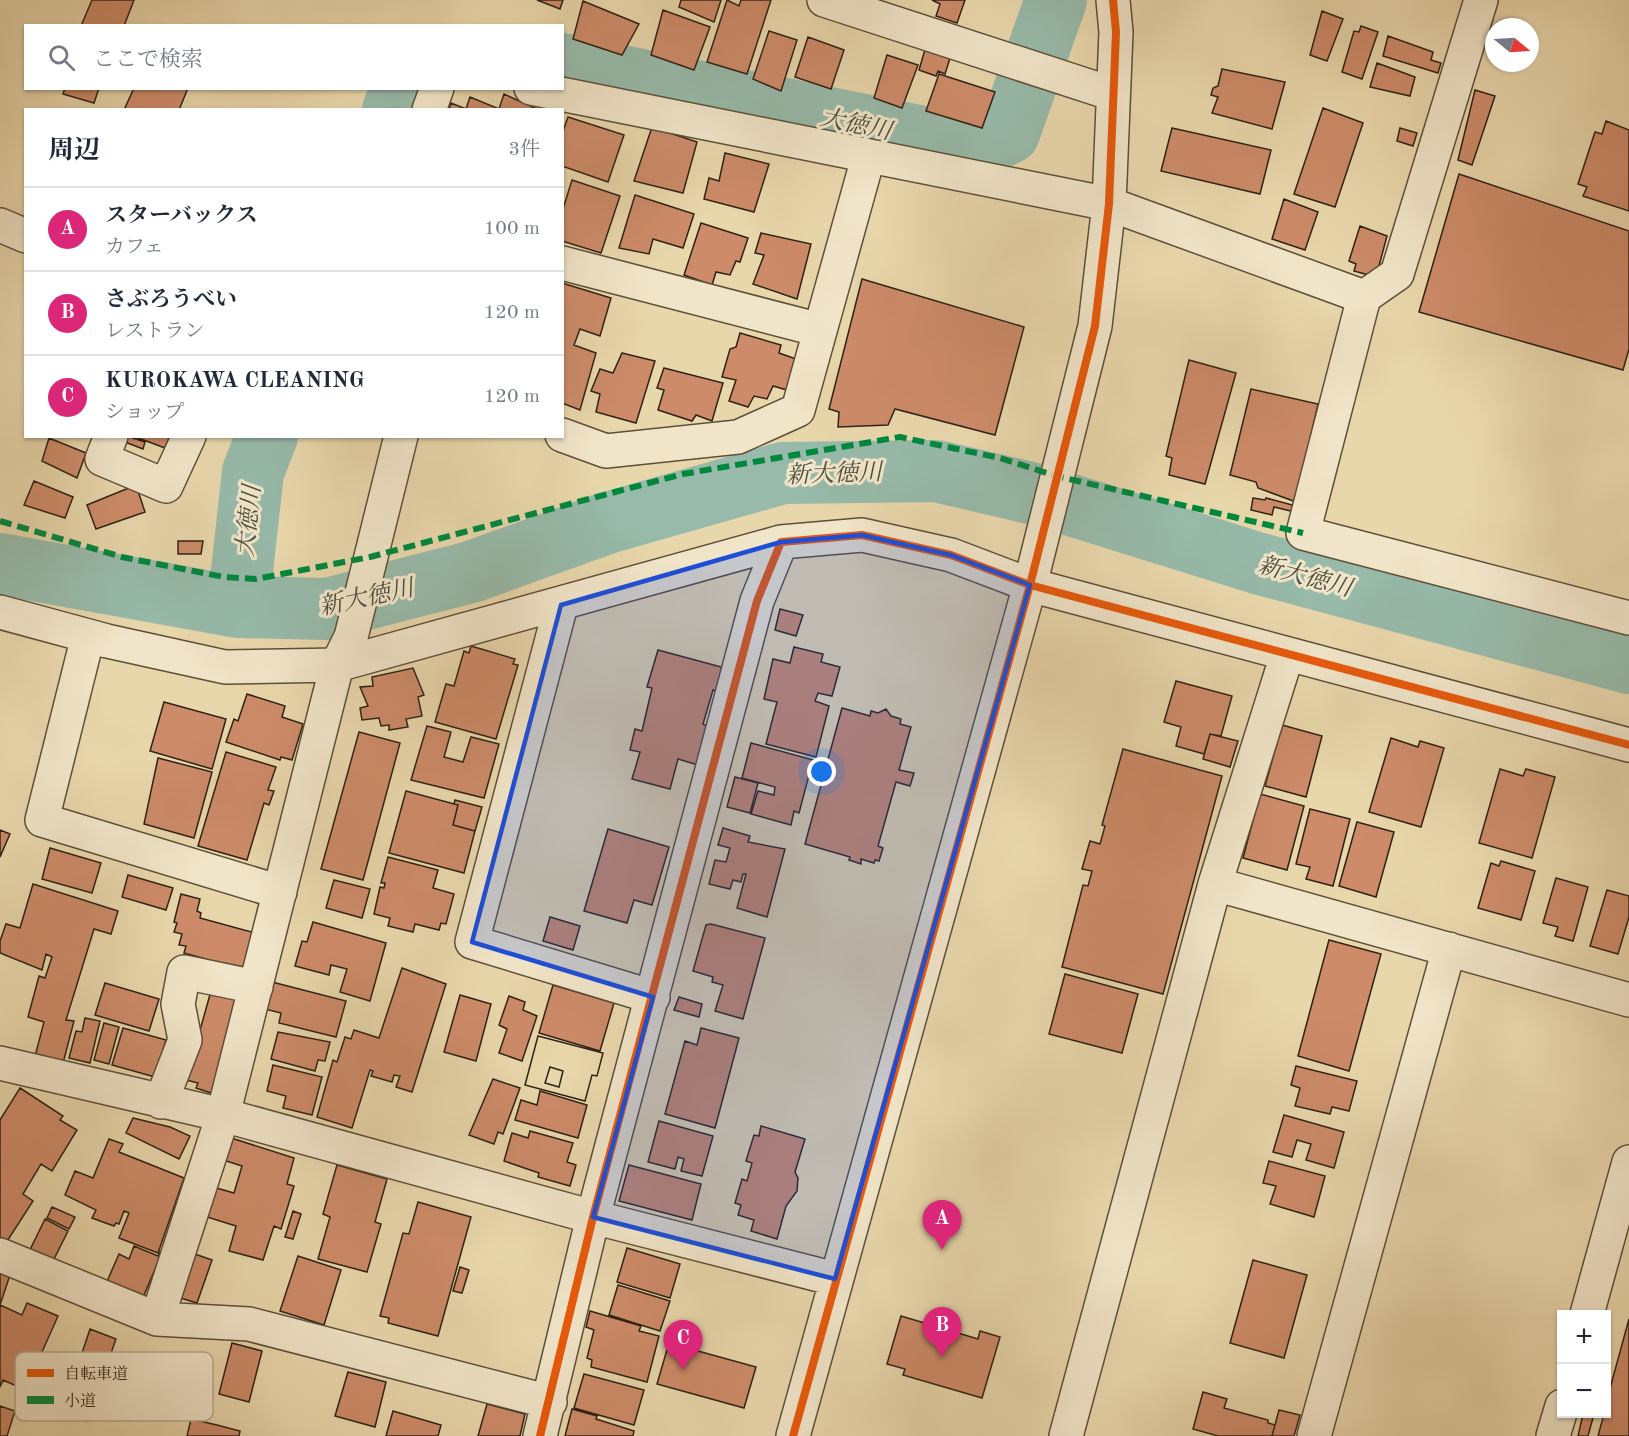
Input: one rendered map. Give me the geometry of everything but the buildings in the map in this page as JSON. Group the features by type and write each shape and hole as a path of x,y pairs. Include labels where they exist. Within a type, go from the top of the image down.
{"street":[{"path":"824,0 1113,94"},
{"path":"799,1435 835,1279 1030,585 1095,326 1109,204 1116,32 1113,0"},
{"path":"1481,0 1397,274 1364,297 1304,533 1629,618"},
{"path":"430,108 436,90"},
{"path":"541,90 868,158 1109,204 1364,297"},
{"path":"564,436 606,451 738,437 798,410 868,158"},
{"path":"0,225 24,235"},
{"path":"564,264 820,330"},
{"path":"110,438 102,459 166,486 188,438"},
{"path":"157,1319 224,1115 337,665 351,636 400,438"},
{"path":"0,612 88,636 225,667 337,665 561,605 781,542 862,535 951,555 1030,585 1629,745"},
{"path":"540,1436 593,1217 654,997 757,601 781,542"},
{"path":"561,605 472,942 654,997"},
{"path":"88,636 42,820 280,892"},
{"path":"1066,1436 1215,884 1287,655"},
{"path":"1215,884 1629,1000"},
{"path":"1314,1436 1449,949"},
{"path":"161,1102 185,1040 178,1004 184,972 256,987"},
{"path":"0,1064 224,1115 593,1217 835,1279"},
{"path":"1588,1310 1629,1162"},
{"path":"0,1255 157,1319 249,1324 550,1402"},
{"path":"1553,1436 1558,1418"}],"highlighted area":[{"path":"862,535 951,555 1030,585 835,1279 593,1217 653,997 472,942 561,605 781,542"}],"waterway":[{"name":"大徳川","path":"564,64 977,148 1009,133 1056,0"},
{"name":"大徳川","path":"394,108 400,90"},
{"name":"大徳川","path":"238,607 253,472 266,438"},
{"name":"新大徳川","path":"0,564 238,607 327,609 471,572 607,523 783,473 936,471 1039,495 1257,563 1629,663"}],"marked path":[{"path":"0,521 122,557 224,577 256,579 370,557 683,474 900,437 1000,458 1056,476 1303,533"}],"cycle path":[{"path":"793,1436 1030,585 1095,326 1109,204 1116,32 1113,0"},
{"path":"540,1436 593,1217 757,601 781,542 862,535 951,555 1030,585 1629,745"}],"place":[{"name":"スターバックス","path":"942,1250"},
{"name":"さぶろうべい","path":"942,1357"},
{"name":"KUROKAWA CLEANING","path":"683,1370"}]}
